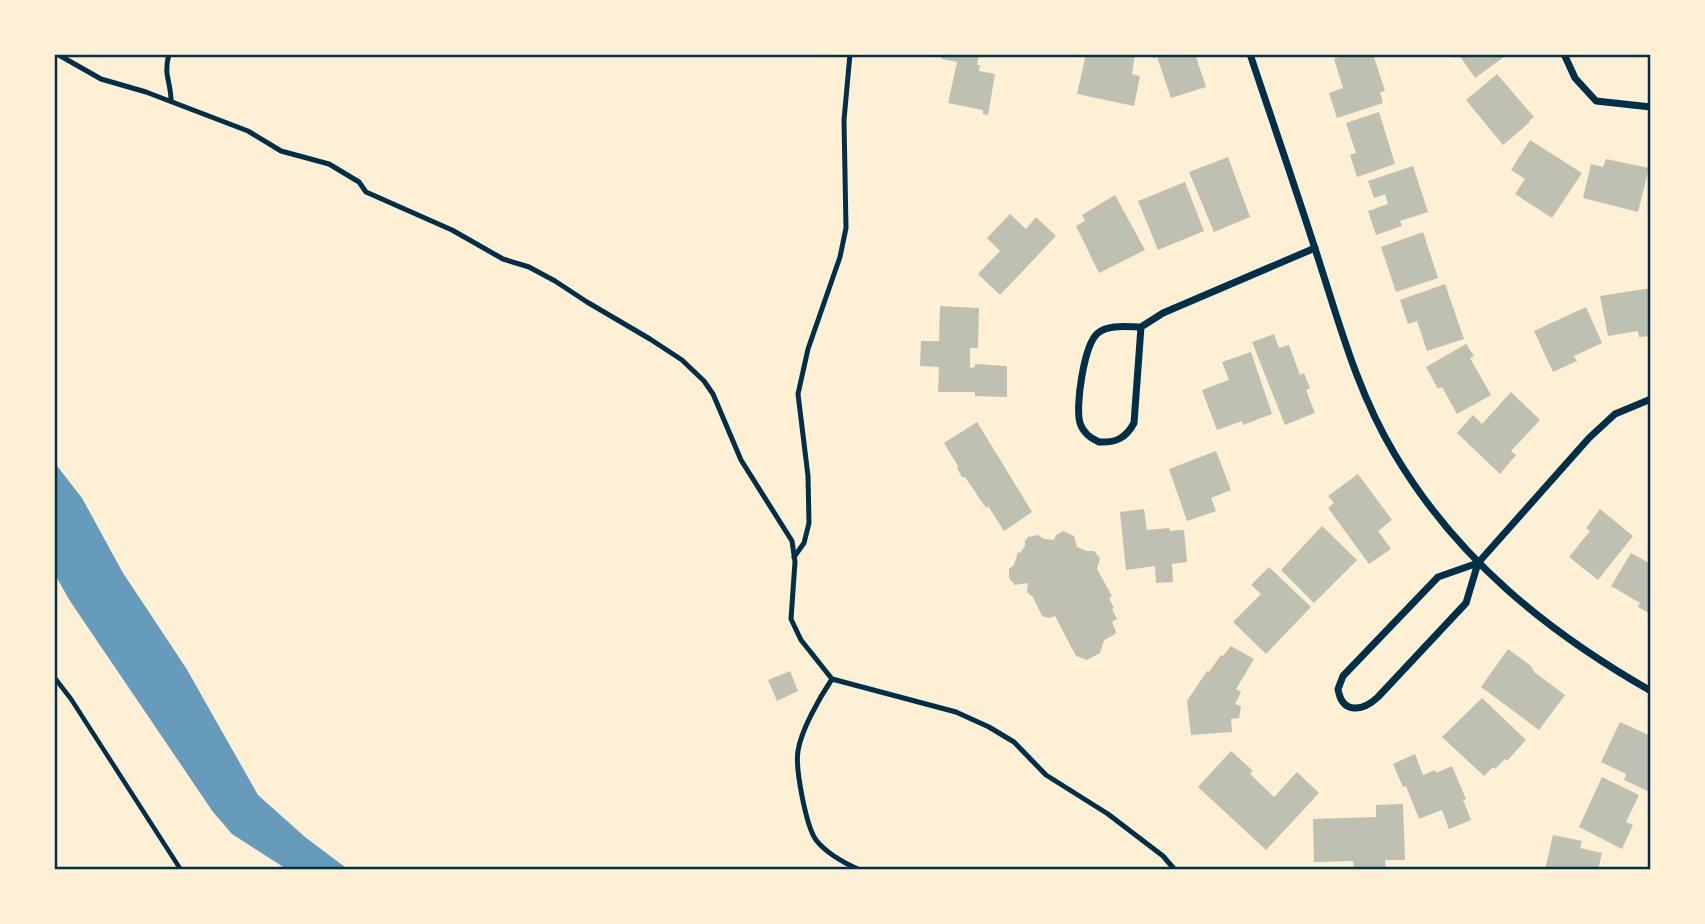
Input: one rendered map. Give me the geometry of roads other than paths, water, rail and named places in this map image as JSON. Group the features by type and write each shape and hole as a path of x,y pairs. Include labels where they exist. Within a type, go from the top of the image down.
{"street":[{"path":"1250,54 1349,355 1376,420 1411,481 1454,537 1478,563 1537,616 1600,662 1651,691"},
{"path":"1564,54 1575,78 1595,101 1651,107"},
{"path":"1141,327 1134,423 1126,435 1118,440 1099,442 1084,431 1079,418 1084,366 1089,344 1098,333 1104,329 1141,327 1163,313 1315,248"},
{"path":"1478,563 1438,577 1343,676 1338,689 1343,702 1359,709 1368,706 1378,697 1466,603 1478,563 1589,438 1615,414 1651,399"}],"lane":[{"path":"57,54 102,79 171,101 248,131 281,151 329,164 359,182 366,192 439,224 503,259 530,267 681,360 704,381 713,394 740,460 792,541 794,557 791,619 801,640 832,679 956,712 989,727 1014,742 1046,775 1108,814 1163,856 1175,870"},
{"path":"169,54 165,70 171,88 171,101"},
{"path":"794,557 804,543 809,523 808,476 798,394 808,349 841,257 846,228 844,120 850,54"},
{"path":"832,679 818,699 797,752 800,788 809,826 816,839 827,850 860,870"}],"water":[{"path":"54,462 82,498 123,573 186,668 258,795 305,837 349,870 288,870 232,834 213,812 70,601 54,573"}]}
